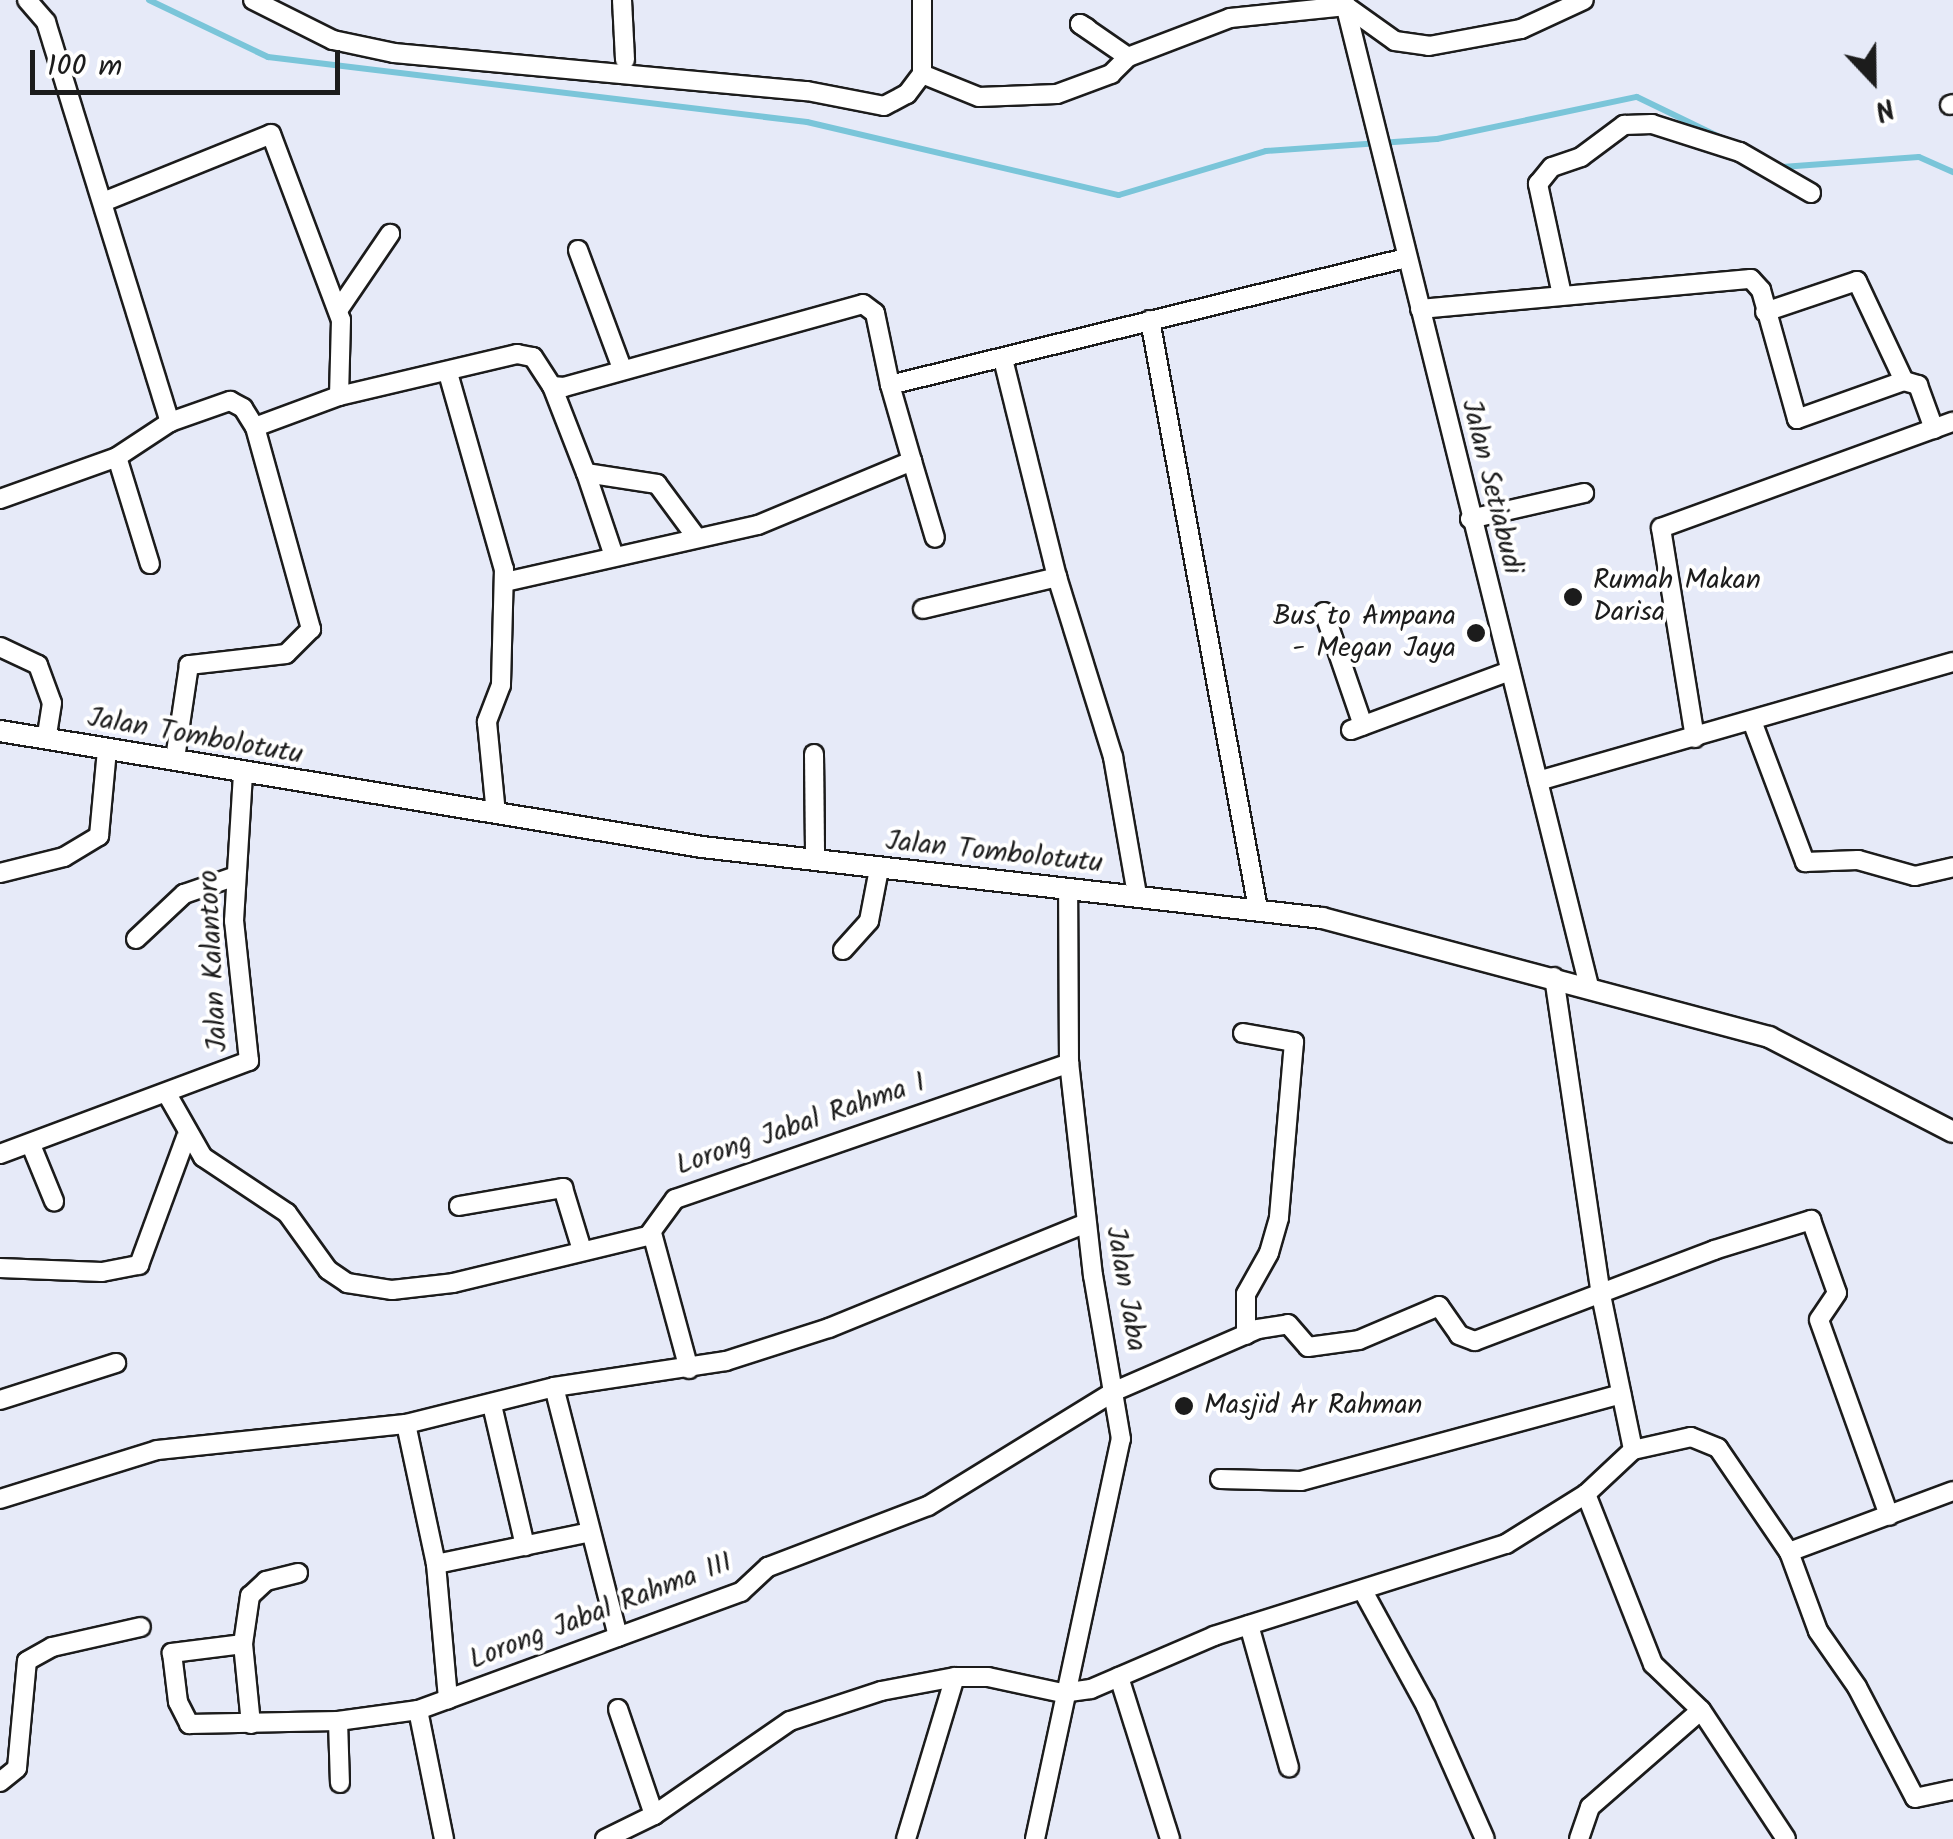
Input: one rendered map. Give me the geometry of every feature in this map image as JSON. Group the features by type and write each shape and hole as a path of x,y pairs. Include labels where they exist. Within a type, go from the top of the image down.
{"street":[{"path":"26,0 46,22 170,422"},
{"path":"253,0 333,40 432,58 807,90 884,106 907,94 922,74 922,0"},
{"path":"622,0 625,60"},
{"path":"922,74 979,97 1057,94 1111,74 1128,57 1230,18 1345,3 1395,41 1429,46 1521,29 1574,2"},
{"name":"Jalan Setiabudi","path":"1345,3 1470,520 1589,986"},
{"path":"1087,28 1128,57"},
{"path":"1562,295 1538,184 1552,167 1581,157 1624,126 1652,124 1740,152 1812,193"},
{"path":"103,202 271,134 338,309 339,396"},
{"path":"338,309 390,234"},
{"path":"578,250 622,368"},
{"path":"890,385 1406,258"},
{"path":"1420,308 1745,278 1759,285 1797,420 1904,381 1918,386 1934,428"},
{"path":"1764,312 1857,281 1904,381"},
{"path":"552,386 863,304 875,313 890,385 935,538"},
{"path":"1150,320 1258,909"},
{"path":"255,427 339,396 522,354 533,357 552,386 614,556"},
{"path":"1002,359 1057,577 1113,757 1137,895"},
{"path":"448,373 498,536 505,582 500,685 487,722 496,812"},
{"path":"0,498 117,457 170,422 230,401 255,427 311,629 286,654 189,665 176,759"},
{"path":"1694,738 1661,528 1953,422"},
{"path":"117,457 150,564"},
{"path":"505,582 788,515 912,462"},
{"path":"586,473 657,484 697,538"},
{"path":"1470,520 1584,493"},
{"path":"923,609 1057,577"},
{"path":"1324,612 1357,728 1510,671"},
{"path":"0,648 37,662 51,699 46,739"},
{"path":"1538,781 1953,662"},
{"path":"1752,721 1805,862 1846,859 1915,876 1953,866"},
{"name":"Jalan Tombolotutu","path":"0,731 496,812 879,869 1258,909 1374,930 1769,1036 1953,1132"},
{"path":"0,872 64,857 99,836 108,749"},
{"path":"814,754 815,858"},
{"name":"Jalan Kalantoro","path":"0,1154 237,1070 251,1056 233,876 243,772"},
{"path":"843,950 869,921 879,869"},
{"path":"136,939 184,894 233,876"},
{"name":"Jalan Jaba","path":"1035,1839 1062,1692 1116,1484 1121,1440 1086,1223 1069,1063 1068,888"},
{"path":"1554,977 1601,1296 1633,1450"},
{"path":"1243,1033 1294,1042 1279,1218 1270,1253 1246,1294 1246,1335"},
{"name":"Lorong Jabal Rahma I","path":"652,1233 664,1206 675,1199 1069,1063"},
{"path":"168,1094 186,1137 223,1174 287,1213 328,1270 347,1283 392,1290 453,1283 652,1233 689,1370"},
{"path":"0,1268 102,1272 138,1264 186,1137"},
{"path":"31,1145 54,1200"},
{"path":"459,1206 562,1188 582,1250"},
{"path":"1601,1296 1714,1250 1814,1222 1837,1294 1819,1320 1888,1516"},
{"path":"0,1499 156,1450 406,1424 554,1387 689,1370 792,1342 1086,1223"},
{"name":"Lorong Jabal Rahma III","path":"242,1644 170,1657 178,1702 189,1724 338,1721 418,1710 742,1592 768,1567 928,1506 1115,1391 1246,1335 1285,1323 1304,1346 1355,1341 1438,1306 1458,1335 1476,1341 1601,1296"},
{"path":"0,1400 116,1364"},
{"path":"554,1387 618,1637"},
{"path":"1220,1479 1301,1481 1621,1394"},
{"path":"492,1405 525,1546"},
{"path":"406,1424 436,1564 448,1699"},
{"path":"605,1839 654,1815 790,1721 881,1691 955,1677 988,1676 1062,1692 1120,1677 1249,1625 1506,1544 1586,1494 1633,1450 1691,1437 1710,1442 1789,1552 1818,1631 1857,1686 1914,1798 1953,1790"},
{"path":"1789,1552 1953,1491"},
{"path":"1586,1494 1653,1664 1701,1710 1786,1839"},
{"path":"436,1564 590,1532"},
{"path":"251,1724 242,1644 256,1588 298,1573"},
{"path":"1364,1591 1426,1706 1485,1839"},
{"path":"1249,1625 1288,1767"},
{"path":"0,1782 17,1768 28,1661 52,1647 141,1627"},
{"path":"906,1839 955,1677"},
{"path":"1120,1677 1170,1839"},
{"path":"618,1709 654,1815"},
{"path":"418,1710 444,1839"},
{"path":"1579,1839 1590,1808 1701,1710"},
{"path":"338,1721 340,1783"}],"waterway":[{"path":"149,0 268,57 807,122 1119,195 1266,151 1437,139 1637,97 1722,138"},
{"path":"1782,167 1919,157 1953,172"}],"place":[{"name":"Rumah Makan Darisa","path":"1573,597"},
{"name":"Bus to Ampana - Megan Jaya","path":"1476,633"},
{"name":"Masjid Ar Rahman","path":"1184,1406"}]}
